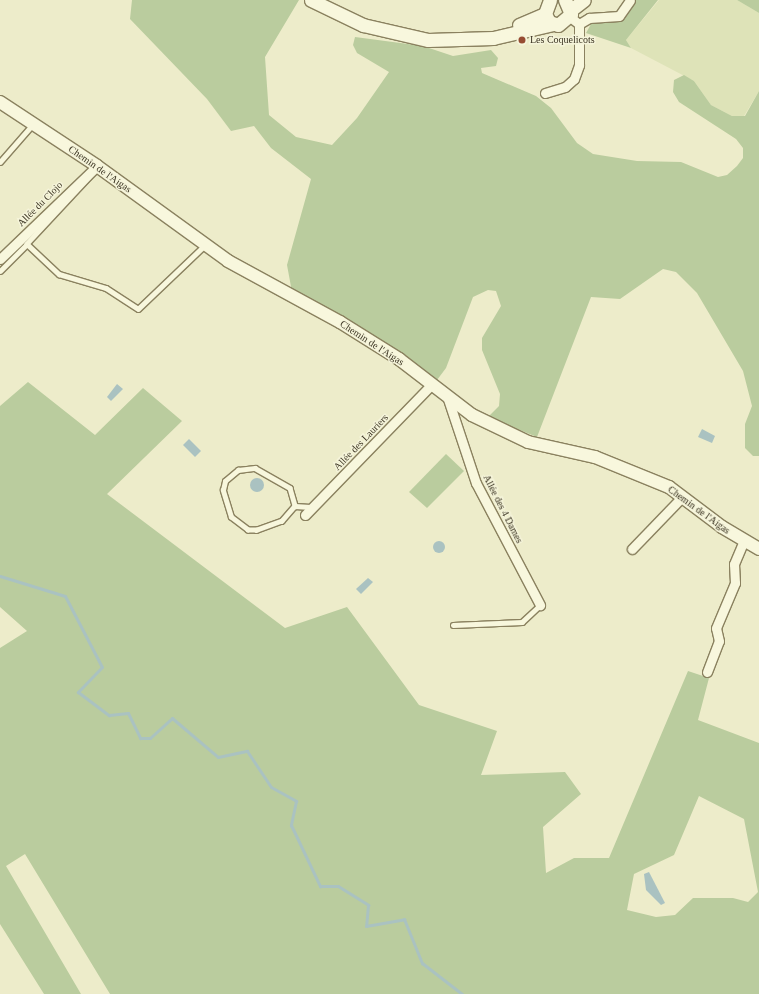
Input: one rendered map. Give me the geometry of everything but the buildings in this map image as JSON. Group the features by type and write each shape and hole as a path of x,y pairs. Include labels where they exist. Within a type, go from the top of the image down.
{"main road":[{"path":"311,0 362,25 428,40 492,38 549,19"},
{"path":"325,0 368,20 399,29 453,34 514,27 549,19 563,24 571,13 584,0"},
{"path":"549,19 550,0"}],"street":[{"path":"545,93 565,87 574,79 579,65 571,13 590,18 619,16 630,0"},
{"name":"Chemin de l'Aigas","path":"0,102 97,166 205,244 272,288 340,322 432,384 472,415 528,442 595,457 668,487 759,549"},
{"name":"Allée du Clojo","path":"0,259 97,166"},
{"name":"Allée des Lauriers","path":"305,515 432,384"},
{"name":"Allée des 4 Dames","path":"447,396 476,483 540,605"},
{"path":"632,549 682,497"},
{"path":"708,672 719,641 716,628 735,583 734,564 744,540"}],"lane":[{"path":"0,162 34,123"},
{"path":"0,271 92,179 97,166"},
{"path":"27,244 59,274 106,288 138,309 205,244"},
{"path":"295,506 282,521 257,530 248,530 231,517 223,490 225,480 238,470 254,468 290,488 295,506 302,510 313,506"},
{"path":"453,625 522,622 540,605"}],"green space":[{"path":"132,0 299,0 265,57 269,115 296,137 332,145 357,118 389,72 357,53 353,45 355,37 423,46 453,56 491,50 498,58 496,66 481,68 482,73 536,96 551,108 577,143 593,154 637,161 681,162 718,177 727,175 737,166 743,158 743,148 736,139 679,102 673,92 674,80 684,75 694,81 711,105 732,116 745,116 759,91 759,456 753,456 745,448 745,424 752,406 743,371 697,293 676,272 663,269 620,299 591,297 537,437 488,417 499,406 500,394 482,350 482,338 501,306 496,291 488,290 473,297 446,368 437,380 348,319 292,292 287,265 311,179 271,148 254,126 231,131 207,99 130,19"},
{"path":"630,0 658,0 626,40 631,48 586,33 595,17 612,19"},
{"path":"659,0 737,0 759,13 759,91 744,116 732,116 711,105 694,81 631,48 626,40"},
{"path":"737,0 759,0 759,13"},
{"path":"28,382 95,435 143,388 182,421 107,494 285,628 347,607 419,705 497,731 481,775 565,772 581,794 543,827 546,873 574,858 609,858 688,671 709,678 698,720 759,743 759,994 110,994 25,854 6,866 81,994 44,994 0,924 0,648 27,631 0,607 0,406","holes":["699,796 744,819 758,892 748,902 733,898 693,898 675,915 656,917 627,910 634,874 674,855"]},
{"path":"446,454 464,471 427,508 409,492"}],"water":[{"path":"117,384 123,389 111,401 107,397"},
{"path":"702,429 715,436 712,443 698,437"},
{"path":"189,439 201,451 195,457 183,445"},
{"path":"254,478 260,478 264,482 264,488 260,492 254,492 250,488 250,482"},
{"path":"437,541 441,541 445,547 441,553 437,553 433,549 433,545"},
{"path":"368,578 373,582 361,594 356,589"},
{"path":"649,872 665,903 661,905 646,890 644,874"}],"waterway":[{"path":"0,576 65,596 102,667 78,692 109,715 128,713 140,738 150,738 172,718 218,757 247,751 271,787 296,801 291,825 320,886 338,886 368,905 366,926 404,919 422,963 462,994"}],"place":[{"name":"Les Coquelicots","path":"522,40"}]}
